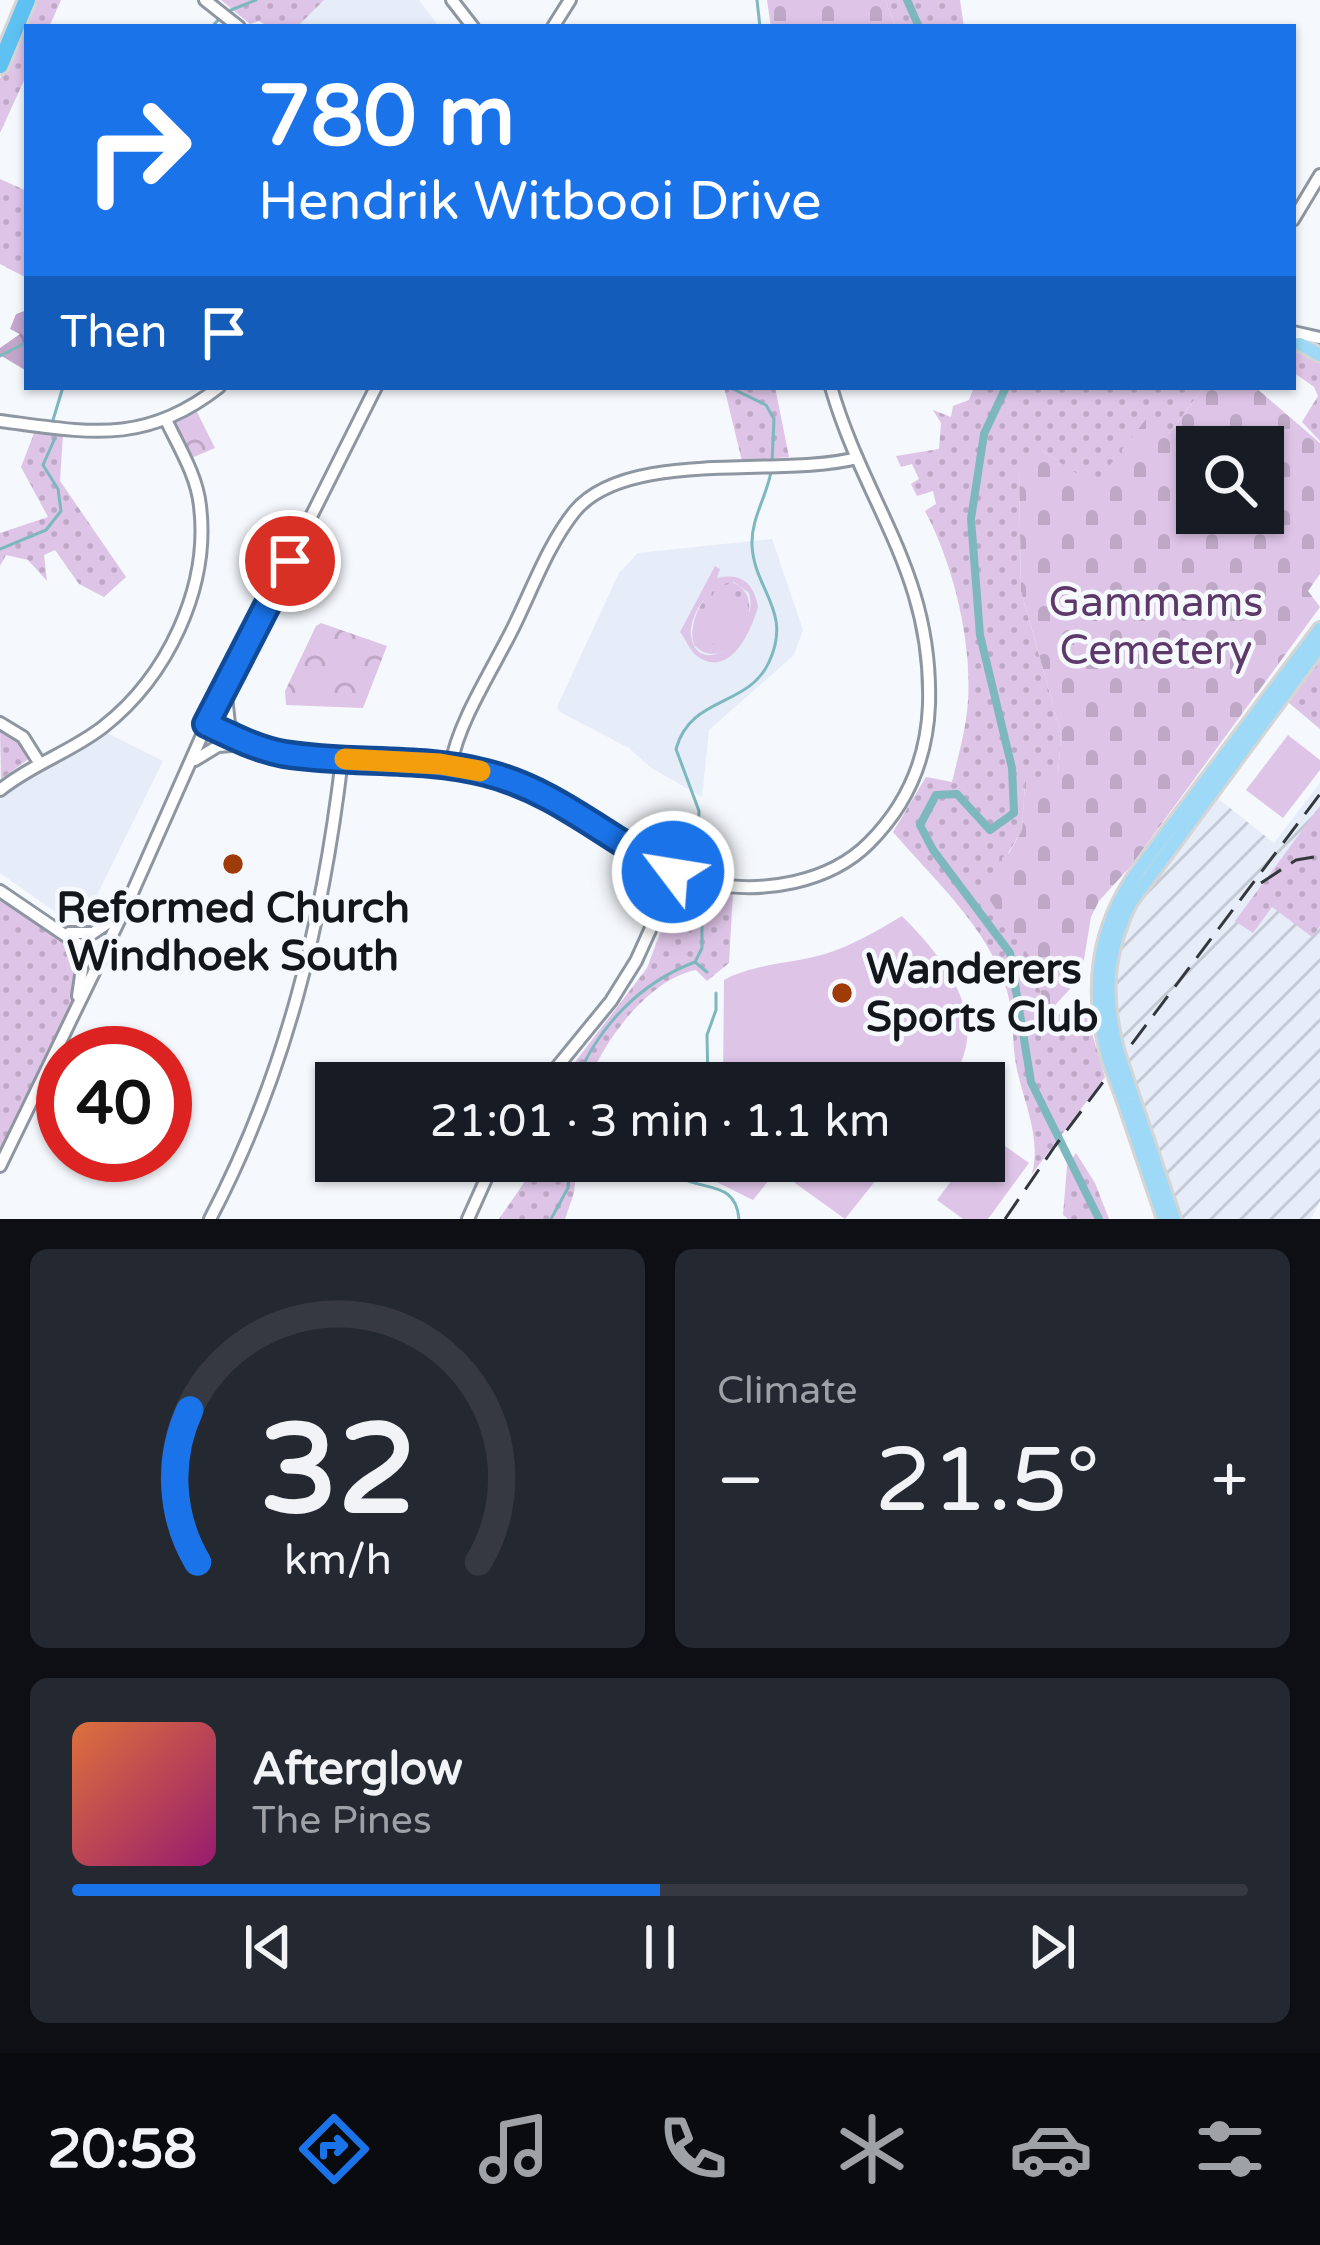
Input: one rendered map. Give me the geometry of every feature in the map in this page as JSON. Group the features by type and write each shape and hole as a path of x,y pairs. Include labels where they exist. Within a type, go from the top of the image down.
{"highway":[{"path":"0,65 27,0"}],"main road":[{"path":"1172,1217 1101,1030 1097,988 1102,948 1113,914 1138,872 1320,628"},
{"path":"1114,1057 1107,978 1116,932 1130,903 1320,646"}],"street":[{"path":"205,0 235,24"},
{"path":"1296,215 1320,175"},
{"path":"0,421 99,434 133,431 166,420 214,390"},
{"path":"66,1026 352,436 369,390"},
{"path":"655,921 689,894 722,886 791,883 848,861 891,817 921,761 927,740 929,679 923,616 901,551 832,390"},
{"path":"0,790 87,738 131,701 160,664 185,614 200,546 200,504 166,420"},
{"path":"836,462 845,447 846,427"},
{"path":"445,765 549,555 575,511 603,487 635,478 764,466 860,464"},
{"path":"227,691 231,728 253,745"},
{"path":"0,723 28,741 40,764"},
{"path":"209,725 285,754 466,768 540,791 675,873 722,886"},
{"path":"178,791 209,725"},
{"path":"195,760 218,746 253,745"},
{"path":"453,751 466,768"},
{"path":"210,1219 243,1154 284,1050 320,906 342,759"},
{"path":"627,845 653,884 655,921"},
{"path":"561,1062 611,1001 675,873"},
{"path":"67,1026 132,890"},
{"path":"0,891 98,957"},
{"path":"65,934 88,935 116,918"},
{"path":"65,934 81,962 78,996"},
{"path":"0,1166 36,1092"},
{"path":"468,1219 485,1182"}],"shaded area":[{"path":"324,0 419,0 437,24 300,24"},
{"path":"772,539 803,630 794,655 709,730 702,797 650,767 629,748 560,712 557,707 619,573 638,553"},
{"path":"105,732 163,761 93,903 57,913 0,873 0,798"},
{"path":"1320,783 1320,1201 1311,1219 1182,1219 1119,1029 1114,976 1125,932 1137,902 1215,796 1274,843"}],"green space":[{"path":"33,0 61,0 50,24 24,24 24,81 0,133 0,79"},
{"path":"221,0 324,0 300,24 250,24"},
{"path":"767,0 885,0 895,24 771,24"},
{"path":"885,0 960,0 964,24 895,24"},
{"path":"0,179 24,190 24,276 0,264"},
{"path":"24,311 24,369 0,355 0,348 20,334 10,329 16,314"},
{"path":"1296,352 1320,361 1320,441 1302,422 1318,396 1296,374"},
{"path":"725,390 776,390 789,457 742,461"},
{"path":"973,390 1202,390 1168,435 1147,419 1094,486 1044,452 1019,470 1021,591 1061,733 1058,776 1025,783 1022,830 985,892 1037,966 1046,1015 1086,1013 1105,1077 1032,1174 1034,1137 999,968 959,906 893,832 926,777 952,782 968,694 965,640 954,585 925,511 936,504 933,491 917,496 911,484 919,479 912,464 901,467 896,456 939,449 941,423 933,410 951,417 953,406 969,400"},
{"name":"Gammams Cemetery","path":"1202,390 1258,390 1320,443 1320,574 1308,591 1320,607 1130,867 1099,901 1091,917 1081,977 1046,1015 1036,966 984,892 1000,859 1022,830 1025,782 1058,775 1061,733 1021,591 1019,470 1025,457 1044,452 1094,485 1147,418 1169,434"},
{"path":"196,410 215,448 189,459 174,425"},
{"path":"35,431 63,435 60,481 126,577 104,597 79,584 55,550 44,555 47,581 28,560 6,555 0,566 0,533 48,517 21,467"},
{"path":"715,566 720,569 717,578 739,578 753,592 758,607 755,617 729,657 709,662 697,656 680,632","holes":["734,582 749,593 748,616 732,644 711,655 698,651 691,626 704,600 726,583"]},
{"path":"727,581 742,588 749,600 749,615 734,644 722,652 708,653 694,645 695,617 711,591"},
{"path":"716,589 749,607 726,651 692,633"},
{"path":"321,623 387,646 363,708 286,705 285,691"},
{"path":"1320,660 1320,729 1289,703"},
{"path":"0,728 30,758 1,779"},
{"path":"1288,735 1320,760 1320,770 1283,818 1246,790"},
{"path":"1320,806 1320,926 1312,937 1272,907 1253,933 1235,921"},
{"path":"0,891 60,930 78,952 78,996 64,1026 36,1026 36,1088 0,1166"},
{"path":"733,892 729,963 707,981 696,970 662,985 630,1014 598,1062 575,1062 647,968 662,928 682,904 708,893"},
{"name":"Wanderers Sports Club","path":"902,916 934,952 959,993 966,1015 961,1062 723,1062 724,980 835,950"},
{"path":"1005,1146 1029,1163 988,1219 963,1219 937,1200 950,1182 1005,1182"},
{"path":"1076,1153 1109,1219 1063,1215 1067,1166"},
{"path":"525,1182 575,1182 565,1219 499,1219"},
{"path":"717,1182 767,1182 753,1200"},
{"path":"794,1182 874,1182 845,1219"}],"waterway":[{"path":"231,10 256,0"},
{"path":"757,0 760,24"},
{"path":"907,0 918,24"},
{"path":"215,24 218,20"},
{"path":"0,356 24,344"},
{"path":"53,420 62,390"},
{"path":"735,390 766,405 774,419 772,463"},
{"path":"1005,390 984,434 971,519 980,635 1012,768 1014,813 990,830 957,794 936,795 920,825 933,850 1010,953 1031,1082 1099,1219"},
{"path":"0,549 46,530 61,511 58,489 43,465 55,438"},
{"path":"706,876 698,857 699,811 676,749 694,719 748,687 769,662 777,629 775,614 752,545 771,472"},
{"path":"585,1062 608,1026 638,995 695,962 712,896"},
{"path":"695,962 707,972"},
{"path":"708,1062 707,1035 716,993"},
{"path":"551,1219 568,1182"},
{"path":"692,1182 732,1198 739,1219"}],"railway":[{"path":"1005,1219 1320,794"},
{"path":"1261,883 1296,860 1320,856"}],"slow traffic":[{"path":"345,759 480,771"}],"place":[{"name":"Reformed Church Windhoek South","path":"233,864"},
{"name":"Wanderers Sports Club","path":"842,993"}],"route":[{"path":"290,561 206,724 285,754 440,764 501,777 562,802 673,872"}]}
